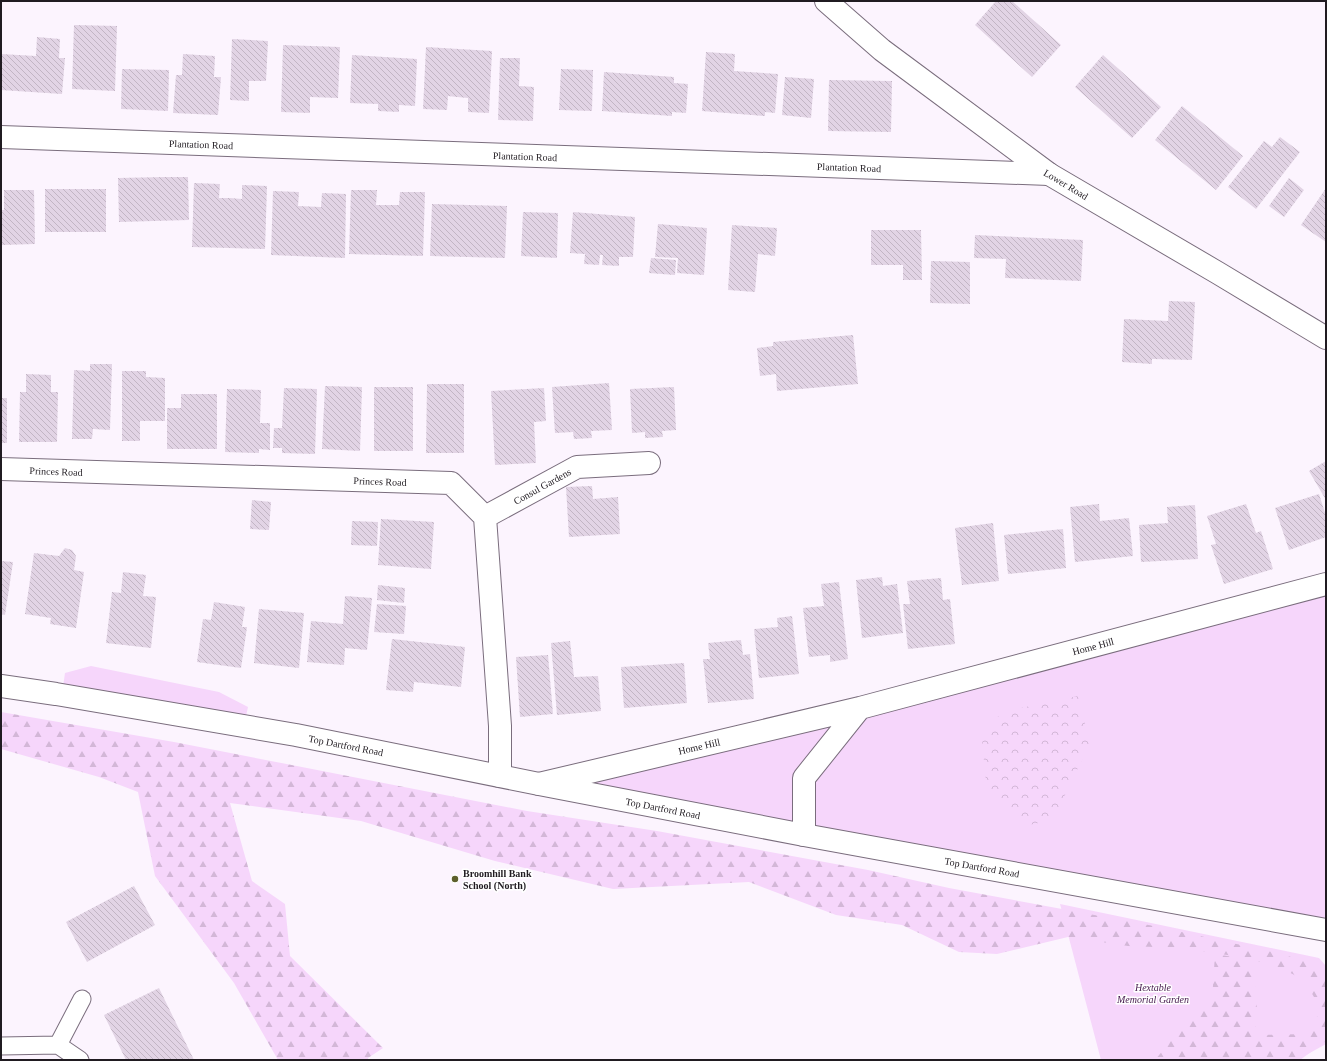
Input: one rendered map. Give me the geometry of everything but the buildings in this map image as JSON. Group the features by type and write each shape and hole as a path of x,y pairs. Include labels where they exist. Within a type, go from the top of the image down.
{"street":[{"name":"Lower Road","path":"826,1 882,50 1048,174 1326,338"},
{"name":"Plantation Road","path":"1,137 1048,174"},
{"name":"Consul Gardens","path":"485,517 577,467 649,463"},
{"name":"Princes Road","path":"1,469 451,483 485,517"},
{"path":"485,517 500,726 500,776"},
{"name":"Home Hill","path":"539,784 860,708 1326,584"},
{"name":"Top Dartford Road","path":"1,686 296,735 804,835 1326,930"},
{"path":"804,835 804,778 860,708"}],"lane":[{"path":"58,1045 82,999"},
{"path":"1,1046 58,1045 80,1060"}],"green space":[{"path":"1326,586 1326,929 804,834 805,778 860,708"},
{"path":"91,666 219,692 248,707 244,725 62,694 65,673"},
{"path":"1078,696 1090,743 1053,820 1024,826 987,793 982,740 1001,712"},
{"path":"857,709 803,777 802,833 540,784"},
{"path":"1,712 174,742 527,811 657,831 868,870 949,888 1154,926 1278,953 1317,965 1326,975 1326,1041 1300,1060 1155,1060 1187,1021 1212,1001 1215,954 1251,960 1247,958 1181,948 1128,946 1068,937 997,954 959,952 902,925 836,915 749,882 613,889 495,861 361,821 230,803 252,881 285,904 290,956 383,1048 368,1058 368,1060 278,1060 234,983 155,876 138,792 99,777 1,749","holes":["1253,960 1281,968 1304,980 1321,1009 1308,1034 1255,1035 1257,1010"]},
{"name":"Hextable Memorial Garden","path":"1060,904 1319,958 1326,966 1326,1044 1297,1060 1101,1060"}],"place":[{"name":"Broomhill Bank School (North)","path":"455,879"}]}
